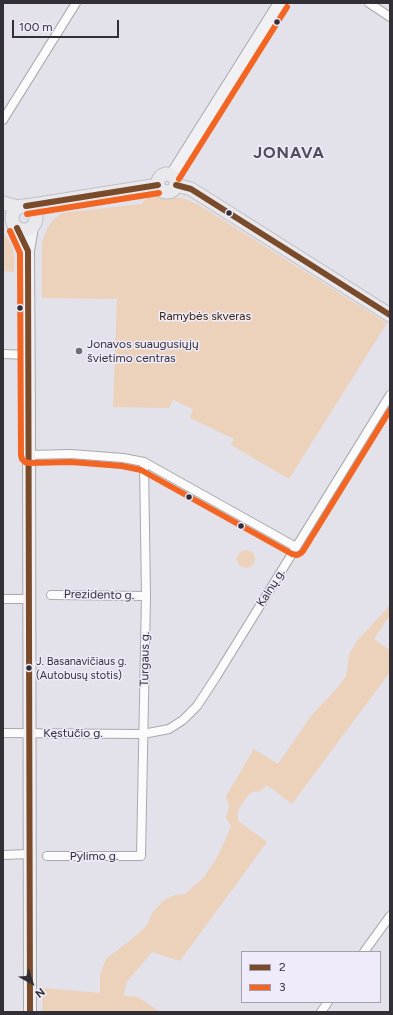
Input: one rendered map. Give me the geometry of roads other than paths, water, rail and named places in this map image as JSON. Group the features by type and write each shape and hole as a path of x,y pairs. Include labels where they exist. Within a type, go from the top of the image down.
{"main road":[{"path":"174,180 280,3"},
{"path":"28,251 11,221 15,209 22,206 158,185 161,177 166,174 390,315"},
{"path":"11,221 20,230 24,230 34,224 61,200"},
{"path":"3,203 30,207 35,213 28,251 30,1012"}],"street":[{"path":"3,120 76,3"},
{"path":"369,3 390,17"},
{"path":"3,354 28,355"},
{"name":"Kalnų g.","path":"143,734 169,729 183,720 197,706 390,395"},
{"path":"29,455 71,454 122,458 144,462 296,547"},
{"name":"Turgaus g.","path":"141,856 146,596 144,462"},
{"name":"Prezidento g.","path":"51,595 146,596"},
{"path":"3,599 29,599"},
{"name":"Kęstučio g.","path":"3,733 143,734"},
{"path":"3,855 29,854"},
{"name":"Pylimo g.","path":"47,856 141,856"},
{"path":"365,951 390,916"},
{"path":"321,1012 327,1003"}],"place":[{"name":"Jonavos suaugusiųjų švietimo centras","path":"79,351"},
{"name":"J. Basanavičiaus g. (Autobusų stotis)","path":"29,668"}],"district":[{"name":"JONAVA","path":"289,153"}],"park label":[{"name":"Ramybės skveras","path":"205,316"}]}
